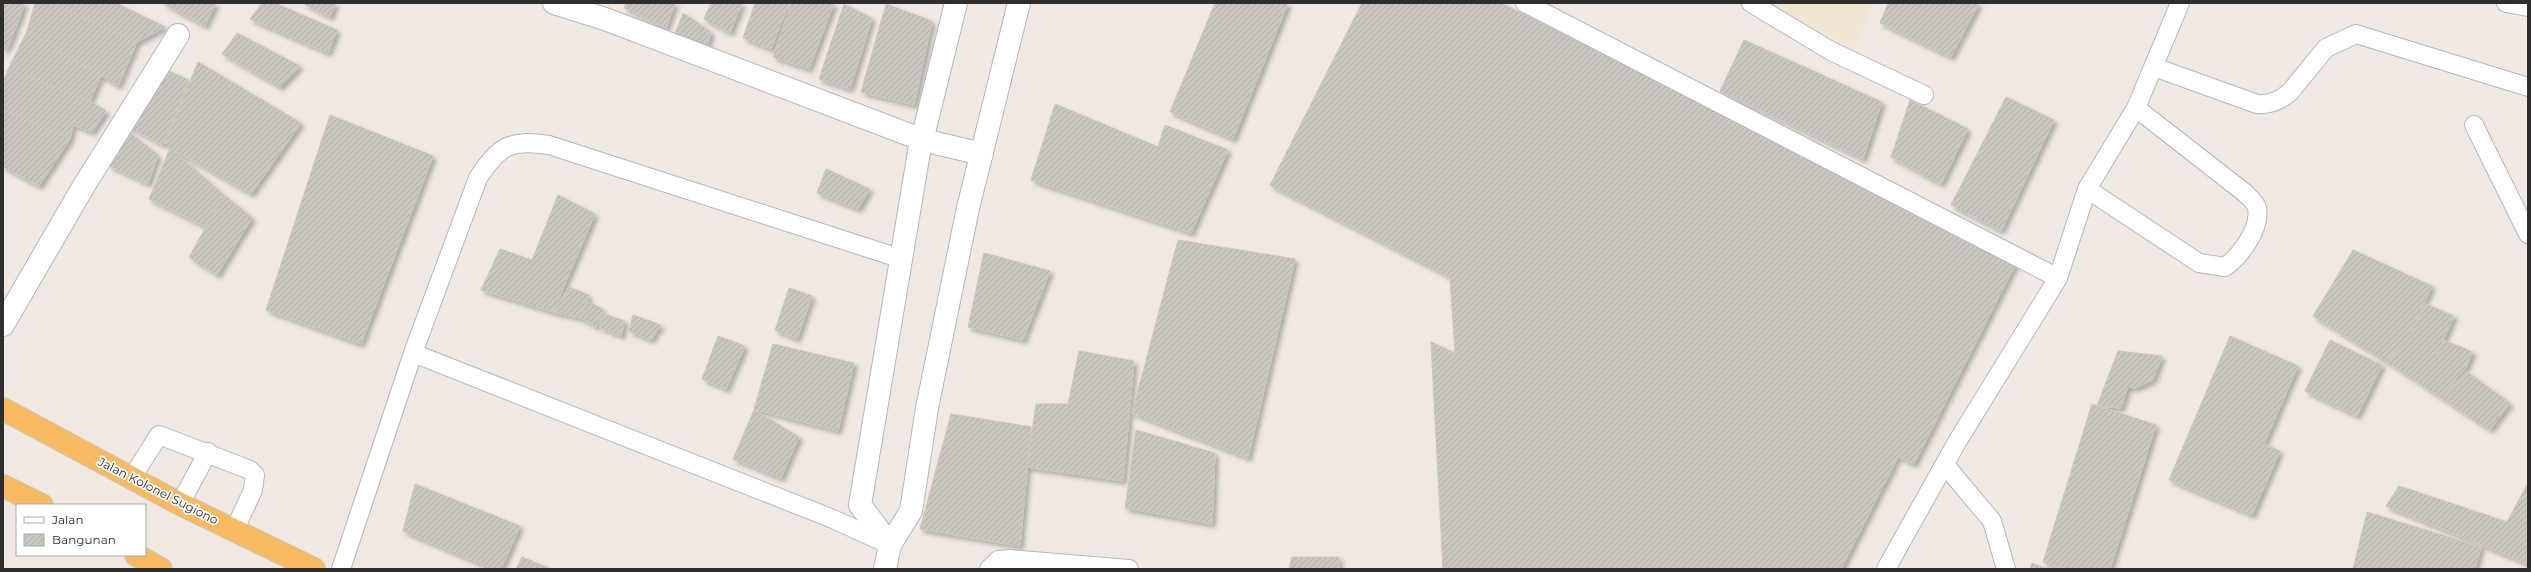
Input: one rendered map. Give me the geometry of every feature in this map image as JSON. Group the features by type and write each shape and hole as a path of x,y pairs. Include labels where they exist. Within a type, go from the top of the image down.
{"highway":[{"name":"Jalan Kolonel Sugiono","path":"3,409 180,504 314,569"},
{"path":"3,486 40,504"},
{"path":"138,556 161,569"}],"street":[{"path":"554,3 605,20 922,140 982,154"},
{"path":"890,545 860,505 922,140 956,3"},
{"path":"885,569 890,545 911,511 927,408 982,154 1019,3"},
{"path":"3,325 74,202 178,35"}],"lane":[{"path":"1525,3 2058,278"},
{"path":"1751,3 1831,51 1924,95"},
{"path":"1886,569 1922,503 1946,466 1957,442 2058,278 2087,188 2136,108 2180,3"},
{"path":"2506,3 2528,7"},
{"path":"2154,67 2257,104 2265,104 2286,95 2326,48 2356,34 2528,87"},
{"path":"2087,188 2199,264 2225,267 2237,258 2258,221 2257,206 2245,193 2136,108"},
{"path":"2474,125 2528,234"},
{"path":"341,569 413,353 478,178 493,156 506,147 526,142 549,145 902,259"},
{"path":"413,353 833,519 890,545"},
{"path":"132,479 156,436 159,435 208,452 250,470 255,475 253,490 234,529"},
{"path":"180,504 208,452"},
{"path":"1946,466 1992,521 2006,569"},
{"path":"989,569 998,560 1010,559 1129,569"}],"shaded area":[{"path":"1771,3 1873,3 1854,50"}],"building":[{"path":"3,3 25,3 9,45 3,52"},
{"path":"35,3 51,3 137,42 118,86 27,31"},
{"path":"51,3 116,3 165,27 137,42"},
{"path":"162,3 216,3 205,26"},
{"path":"262,3 275,3 337,30 328,53 250,19"},
{"path":"302,3 336,3 330,17"},
{"path":"626,3 675,3 666,28 624,8"},
{"path":"711,3 742,3 730,33 704,19"},
{"path":"755,3 789,3 771,49 743,38"},
{"path":"791,3 834,3 809,69 773,57"},
{"path":"1215,3 1288,3 1233,139 1170,112"},
{"path":"1362,3 1501,3 2016,263 1914,464 1898,457 1841,569 1443,569 1431,342 1455,353 1450,277 1270,185"},
{"path":"1888,3 1979,3 1951,57 1880,23"},
{"path":"844,4 872,18 850,89 819,79"},
{"path":"886,4 932,21 914,105 861,92"},
{"path":"683,13 711,32 707,46 675,34"},
{"path":"27,31 101,76 90,101 8,69"},
{"path":"237,33 300,66 280,87 222,54"},
{"path":"1744,40 1882,102 1863,159 1720,91"},
{"path":"198,62 301,123 251,194 170,148 165,143"},
{"path":"160,67 189,80 163,145 127,126"},
{"path":"8,69 90,101 106,111 92,132 73,125 70,139 3,109 3,83"},
{"path":"2006,97 2054,120 2001,231 1951,205"},
{"path":"1910,100 1968,129 1941,184 1891,157"},
{"path":"1055,104 1158,147 1165,125 1228,150 1191,233 1031,180"},
{"path":"3,109 70,139 39,186 3,167"},
{"path":"330,115 433,156 361,344 266,310"},
{"path":"125,129 158,155 148,184 109,166"},
{"path":"170,148 224,195 206,227 149,199"},
{"path":"826,169 870,189 858,209 817,193"},
{"path":"224,195 252,218 217,275 189,257"},
{"path":"558,195 595,214 553,312 481,290 500,249 532,260"},
{"path":"1178,240 1295,259 1248,458 1132,413"},
{"path":"2353,250 2432,286 2408,338 2387,362 2313,316"},
{"path":"984,253 1050,271 1023,340 968,327"},
{"path":"569,287 589,295 580,318 553,312"},
{"path":"789,288 812,296 797,339 775,330"},
{"path":"586,301 603,309 596,327 580,318"},
{"path":"2426,304 2454,316 2434,361 2413,379 2387,362 2408,338"},
{"path":"601,313 625,321 621,336 600,328"},
{"path":"633,315 661,325 651,340 629,331"},
{"path":"718,336 745,346 726,389 702,379"},
{"path":"2230,336 2298,366 2264,444 2280,451 2252,515 2169,480"},
{"path":"2330,340 2382,365 2357,416 2305,391"},
{"path":"2443,340 2473,352 2465,369 2440,397 2413,379 2434,361"},
{"path":"773,344 854,363 838,431 754,409"},
{"path":"1079,351 1134,361 1123,481 1027,467 1036,404 1068,404"},
{"path":"2118,351 2162,356 2153,380 2135,388 2128,387 2121,408 2097,406"},
{"path":"2467,372 2510,403 2490,430 2440,397"},
{"path":"2092,404 2156,425 2110,569 2065,569 2043,562"},
{"path":"754,410 799,437 781,478 733,459"},
{"path":"951,414 1031,427 1020,546 920,529"},
{"path":"1136,430 1215,453 1212,524 1125,508"},
{"path":"2528,483 2528,564 2386,506 2399,486 2507,522"},
{"path":"415,484 520,526 501,569 493,569 403,531"},
{"path":"2367,512 2481,547 2475,569 2353,569"},
{"path":"522,557 549,568 516,569"},
{"path":"1292,557 1339,557 1339,569 1289,569"},
{"path":"2032,563 2047,569 2030,569"}]}
